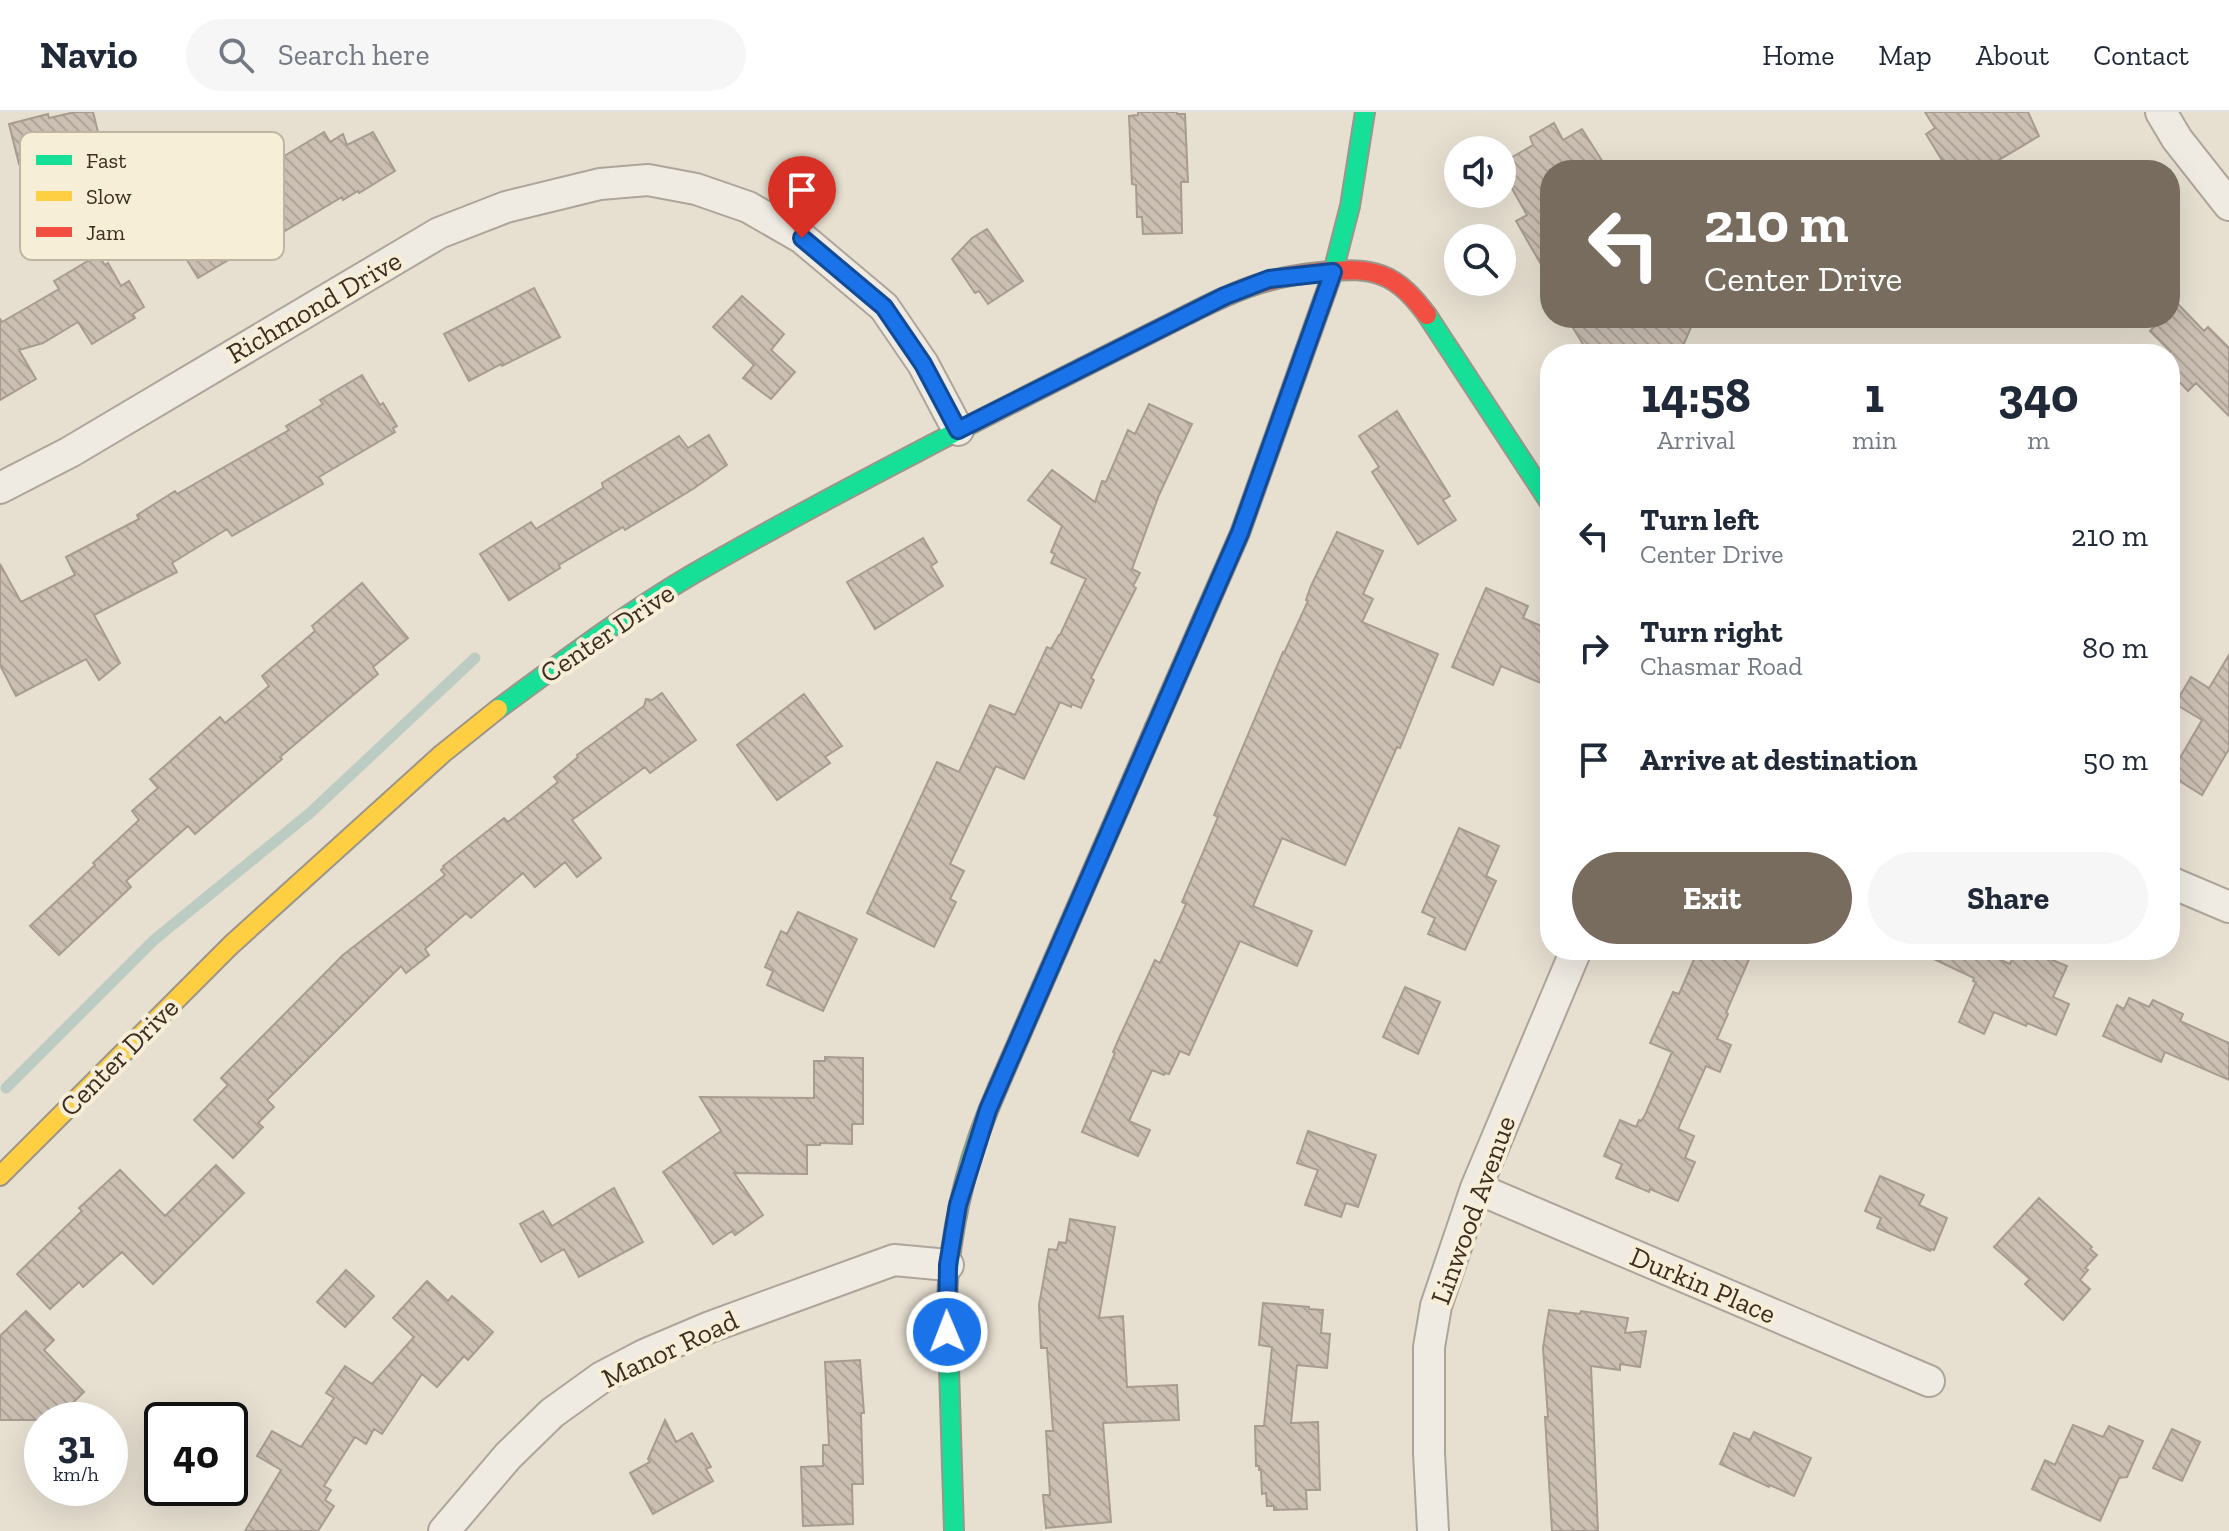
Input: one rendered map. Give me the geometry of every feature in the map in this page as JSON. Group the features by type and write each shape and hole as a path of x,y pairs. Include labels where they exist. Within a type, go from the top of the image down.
{"street":[{"path":"954,1531 947,1303 948,1265 958,1205 988,1110 1240,533 1333,272 1350,206 1365,112"},
{"path":"2161,112 2177,139 2229,205"},
{"name":"Richmond Drive","path":"0,488 70,452 439,233 506,207 600,184 648,180 696,189 748,207 802,238 884,307 923,364 958,430"},
{"name":"Center Drive","path":"0,1176 231,945 442,754 608,628 692,575 958,430 1225,296 1269,279 1333,272 1370,272 1401,287 1435,326 1540,488"},
{"path":"2180,886 2229,907"},
{"name":"Linwood Avenue","path":"1433,1531 1429,1347 1436,1306 1476,1188 1572,960"},
{"name":"Durkin Place","path":"1476,1188 1929,1381"},
{"name":"Manor Road","path":"444,1531 508,1456 552,1413 602,1377 710,1327 894,1260 948,1265"}],"building":[{"path":"75,112 93,112 98,132 20,132 19,164 9,124 48,114 49,118"},
{"path":"1138,112 1185,114 1188,182 1181,182 1182,233 1143,234 1142,217 1137,217 1136,185 1132,184 1129,116 1138,115"},
{"path":"1925,112 2028,112 2039,136 1999,160 1942,160 1926,134 1935,128"},
{"path":"1554,123 1563,140 1582,129 1602,160 1540,160 1540,263 1516,221 1527,215 1516,196 1516,155 1533,145 1530,137"},
{"path":"324,132 330,142 343,134 347,145 373,132 395,171 359,193 343,200 342,197 285,231 284,156"},
{"path":"987,229 1023,281 988,304 979,291 975,293 952,259 972,238"},
{"path":"90,260 102,260 105,265 108,263 121,286 129,281 144,307 133,314 135,318 92,344 78,322 43,343 19,350 36,379 0,400 0,319 2,322 59,289 54,281"},
{"path":"187,260 229,260 198,278"},
{"path":"534,288 560,337 469,381 444,334"},
{"path":"742,296 784,334 771,350 795,372 771,399 743,378 754,365 713,327"},
{"path":"2180,306 2204,331 2208,327 2229,348 2229,416 2196,383 2188,391 2180,383 2180,344 2163,344 2150,331 2153,328 2180,328"},
{"path":"1573,328 1691,328 1684,344 1583,344"},
{"path":"362,375 397,426 393,428 395,432 319,477 323,484 232,536 227,529 172,563 177,572 94,615 120,663 99,680 86,659 16,696 0,665 0,564 21,602 75,575 66,557 139,519 137,515 175,491 177,494 289,430 286,426 323,404 320,400"},
{"path":"1149,404 1192,424 1159,495 1132,569 1140,573 1133,586 1136,588 1091,678 1094,680 1081,708 1060,702 1024,779 996,766 950,864 964,871 950,899 956,902 934,947 867,913 937,762 959,772 990,705 1015,715 1047,647 1051,649 1060,635 1086,579 1051,563 1055,554 1051,552 1062,526 1028,500 1052,470 1095,502 1128,430 1135,434"},
{"path":"1397,411 1450,496 1443,500 1456,520 1418,544 1372,472 1379,467 1359,436"},
{"path":"709,435 727,465 625,530 623,527 559,565 560,568 509,600 480,554 531,522 536,529 603,488 602,483 679,436 688,448"},
{"path":"1337,532 1383,551 1363,594 1373,599 1362,622 1438,654 1400,748 1397,747 1345,865 1282,838 1253,906 1312,931 1297,966 1240,941 1189,1055 1180,1051 1169,1074 1152,1070 1129,1121 1150,1130 1138,1156 1082,1132 1120,1036 1155,960 1160,963 1186,904 1182,902 1218,817 1214,815"},
{"path":"923,538 937,562 931,566 943,586 875,629 847,582"},
{"path":"362,583 408,638 373,667 378,674 195,834 188,826 126,881 131,887 59,955 30,926 139,820 132,811 158,788 150,779 220,717 225,723 269,686 262,676 315,631 312,626"},
{"path":"1486,588 1528,606 1523,618 1540,626 1540,683 1501,666 1493,685 1452,667"},
{"path":"2229,655 2229,749 2202,795 2180,781 2180,758 2202,720 2180,707 2180,696 2191,677 2209,688"},
{"path":"662,693 696,740 650,773 645,767 572,820 601,858 577,877 565,862 535,887 523,873 471,918 466,913 425,949 429,955 406,973 401,966 267,1100 274,1107 258,1123 263,1127 233,1158 194,1120 228,1085 221,1078 343,955 445,875 441,870 443,866 504,818 508,822 558,782 554,777 577,755 644,706 646,699 652,700"},
{"path":"804,694 842,746 825,757 830,763 777,800 737,745"},
{"path":"1459,828 1499,846 1486,876 1496,881 1465,950 1428,934 1435,918 1422,912"},
{"path":"798,912 857,939 823,1011 767,985 773,971 765,967 781,931 787,934"},
{"path":"1694,960 1749,960 1717,1039 1731,1045 1720,1072 1706,1066 1678,1129 1694,1136 1685,1158 1695,1162 1678,1201 1616,1178 1622,1164 1604,1156 1620,1120 1636,1127 1645,1115 1672,1052 1650,1043 1673,992 1679,994"},
{"path":"1936,960 2001,960 2010,964 2012,960 2052,960 2067,966 2053,997 2069,1004 2056,1035 1994,1012 1984,1034 1959,1022 1976,982 1974,978"},
{"path":"1405,987 1440,1002 1418,1054 1383,1037"},
{"path":"2129,998 2149,1007 2153,1000 2183,1014 2180,1021 2229,1043 2229,1080 2165,1052 2161,1062 2103,1036 2117,1005 2124,1009"},
{"path":"825,1057 863,1058 863,1124 852,1124 852,1144 807,1145 807,1174 734,1173 763,1215 735,1235 732,1231 713,1244 663,1172 721,1131 700,1097 814,1098 814,1061 825,1061"},
{"path":"1308,1131 1376,1155 1358,1207 1346,1203 1341,1217 1305,1205 1318,1170 1297,1163"},
{"path":"216,1165 244,1193 153,1284 122,1252 83,1287 79,1282 50,1309 17,1274 120,1170 165,1216"},
{"path":"1880,1176 1924,1195 1919,1205 1947,1218 1934,1250 1877,1228 1881,1218 1865,1211"},
{"path":"614,1188 643,1242 579,1277 564,1249 541,1262 520,1224 543,1211 552,1226"},
{"path":"2039,1198 2097,1255 2085,1268 2088,1270 2080,1280 2090,1289 2063,1320 2025,1284 2030,1279 1994,1247"},
{"path":"1070,1219 1115,1227 1099,1318 1123,1316 1127,1387 1177,1385 1179,1420 1103,1423 1111,1522 1046,1528 1043,1495 1050,1495 1046,1431 1053,1431 1047,1348 1041,1348 1039,1305 1049,1249 1057,1250 1059,1242 1066,1243"},
{"path":"346,1270 374,1296 345,1327 317,1302"},
{"path":"427,1281 448,1301 452,1296 493,1332 468,1360 464,1356 437,1387 422,1374 382,1434 374,1429 366,1444 355,1437 324,1486 331,1490 325,1500 334,1506 318,1531 245,1531 281,1470 257,1456 272,1431 301,1447 334,1398 326,1393 345,1366 372,1384 414,1337 393,1318"},
{"path":"1263,1303 1323,1310 1321,1333 1330,1334 1327,1368 1297,1365 1291,1423 1318,1422 1320,1490 1306,1490 1307,1509 1274,1510 1274,1506 1267,1506 1266,1493 1262,1494 1261,1470 1256,1466 1255,1426 1264,1426 1272,1347 1259,1345"},
{"path":"1549,1310 1628,1318 1625,1333 1646,1331 1640,1367 1620,1364 1620,1370 1591,1366 1598,1531 1552,1531 1543,1348"},
{"path":"26,1311 54,1340 44,1350 84,1392 74,1402 24,1402 24,1420 0,1420 0,1336"},
{"path":"860,1360 864,1413 861,1413 863,1484 852,1484 853,1524 803,1526 801,1467 823,1466 823,1445 829,1445 825,1362"},
{"path":"665,1420 676,1442 692,1433 711,1467 706,1469 713,1481 653,1514 630,1473 650,1462 648,1459"},
{"path":"2073,1425 2103,1437 2109,1426 2143,1441 2127,1477 2119,1478 2100,1521 2032,1489 2045,1460 2055,1465"},
{"path":"2172,1429 2200,1442 2182,1481 2153,1468"},
{"path":"1754,1432 1811,1458 1794,1496 1720,1464 1734,1433 1750,1440"}],"waterway":[{"path":"6,1088 154,940 310,813 475,658"}],"traffic: fast":[{"path":"1155,727 1240,533 1333,272 1350,206 1365,112"},
{"path":"498,709 618,622 693,574 877,473 1189,314"},
{"path":"1427,315 1540,488"},
{"path":"954,1531 947,1303 949,1275 956,1220 969,1166 998,1087"}],"traffic: slow":[{"path":"0,1176 231,945 442,754 498,709"},
{"path":"998,1087 1155,727"}],"traffic: jam":[{"path":"1189,314 1241,290 1274,280 1350,270 1375,273 1395,282 1427,315"}],"route":[{"path":"802,238 884,307 923,364 958,430 1225,296 1269,279 1333,272 1240,533 988,1110 958,1205 948,1265 947,1332"}]}
